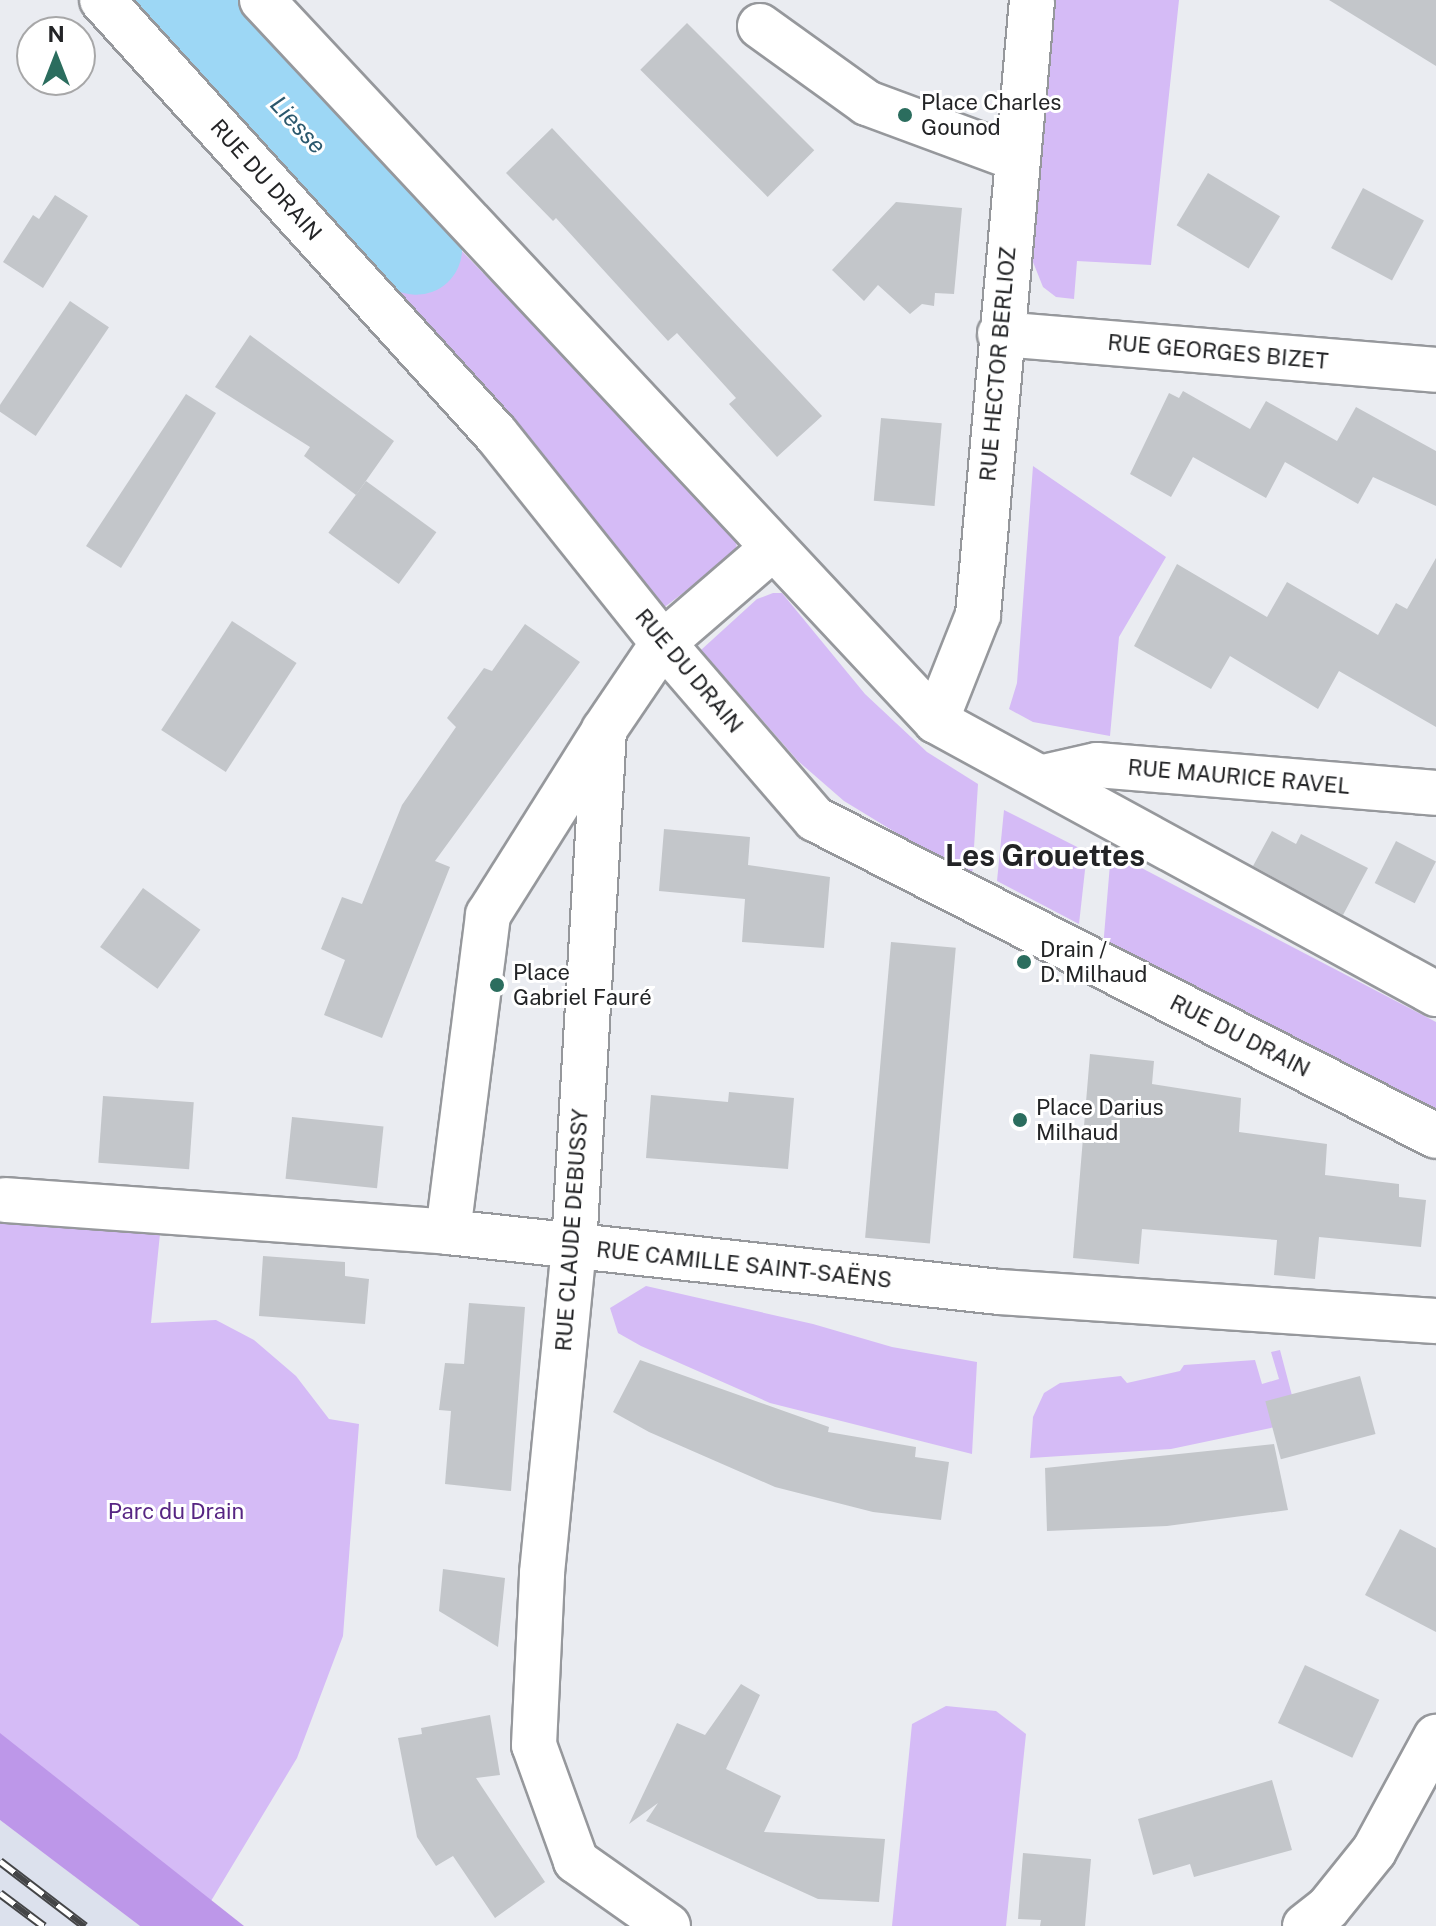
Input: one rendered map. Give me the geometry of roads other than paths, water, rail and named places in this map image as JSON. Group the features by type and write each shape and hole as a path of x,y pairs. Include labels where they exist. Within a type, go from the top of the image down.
{"street":[{"name":"RUE DU DRAIN","path":"102,0 496,434 663,643 815,819 1436,1136"},
{"path":"262,0 936,721 1044,777 1436,994"},
{"name":"RUE HECTOR BERLIOZ","path":"936,721 978,615 1000,334 1032,0"},
{"path":"760,26 867,103 1016,158"},
{"name":"RUE GEORGES BIZET","path":"1000,334 1436,370"},
{"path":"448,1232 488,915 604,730 663,643 773,548"},
{"name":"RUE CLAUDE DEBUSSY","path":"604,730 574,1246 542,1573 534,1745 576,1861 668,1926"},
{"name":"RUE MAURICE RAVEL","path":"1044,777 1097,765 1436,793"},
{"name":"RUE CAMILLE SAINT-SAËNS","path":"5,1200 448,1232 999,1292 1436,1321"},
{"path":"1305,1926 1328,1908 1374,1851 1436,1737"}],"waterway":[{"name":"Liesse","path":"180,0 416,249"}],"railway":[{"path":"0,1861 85,1926"},
{"path":"0,1893 44,1926"}],"place":[{"name":"Place Charles Gounod","path":"905,115"},
{"name":"Drain / D. Milhaud","path":"1024,962"},
{"name":"Place Gabriel Fauré","path":"497,985"},
{"name":"Place Darius Milhaud","path":"1020,1120"}],"district":[{"name":"Les Grouettes","path":"1045,855"}],"park label":[{"name":"Parc du Drain","path":"176,1512"}]}
